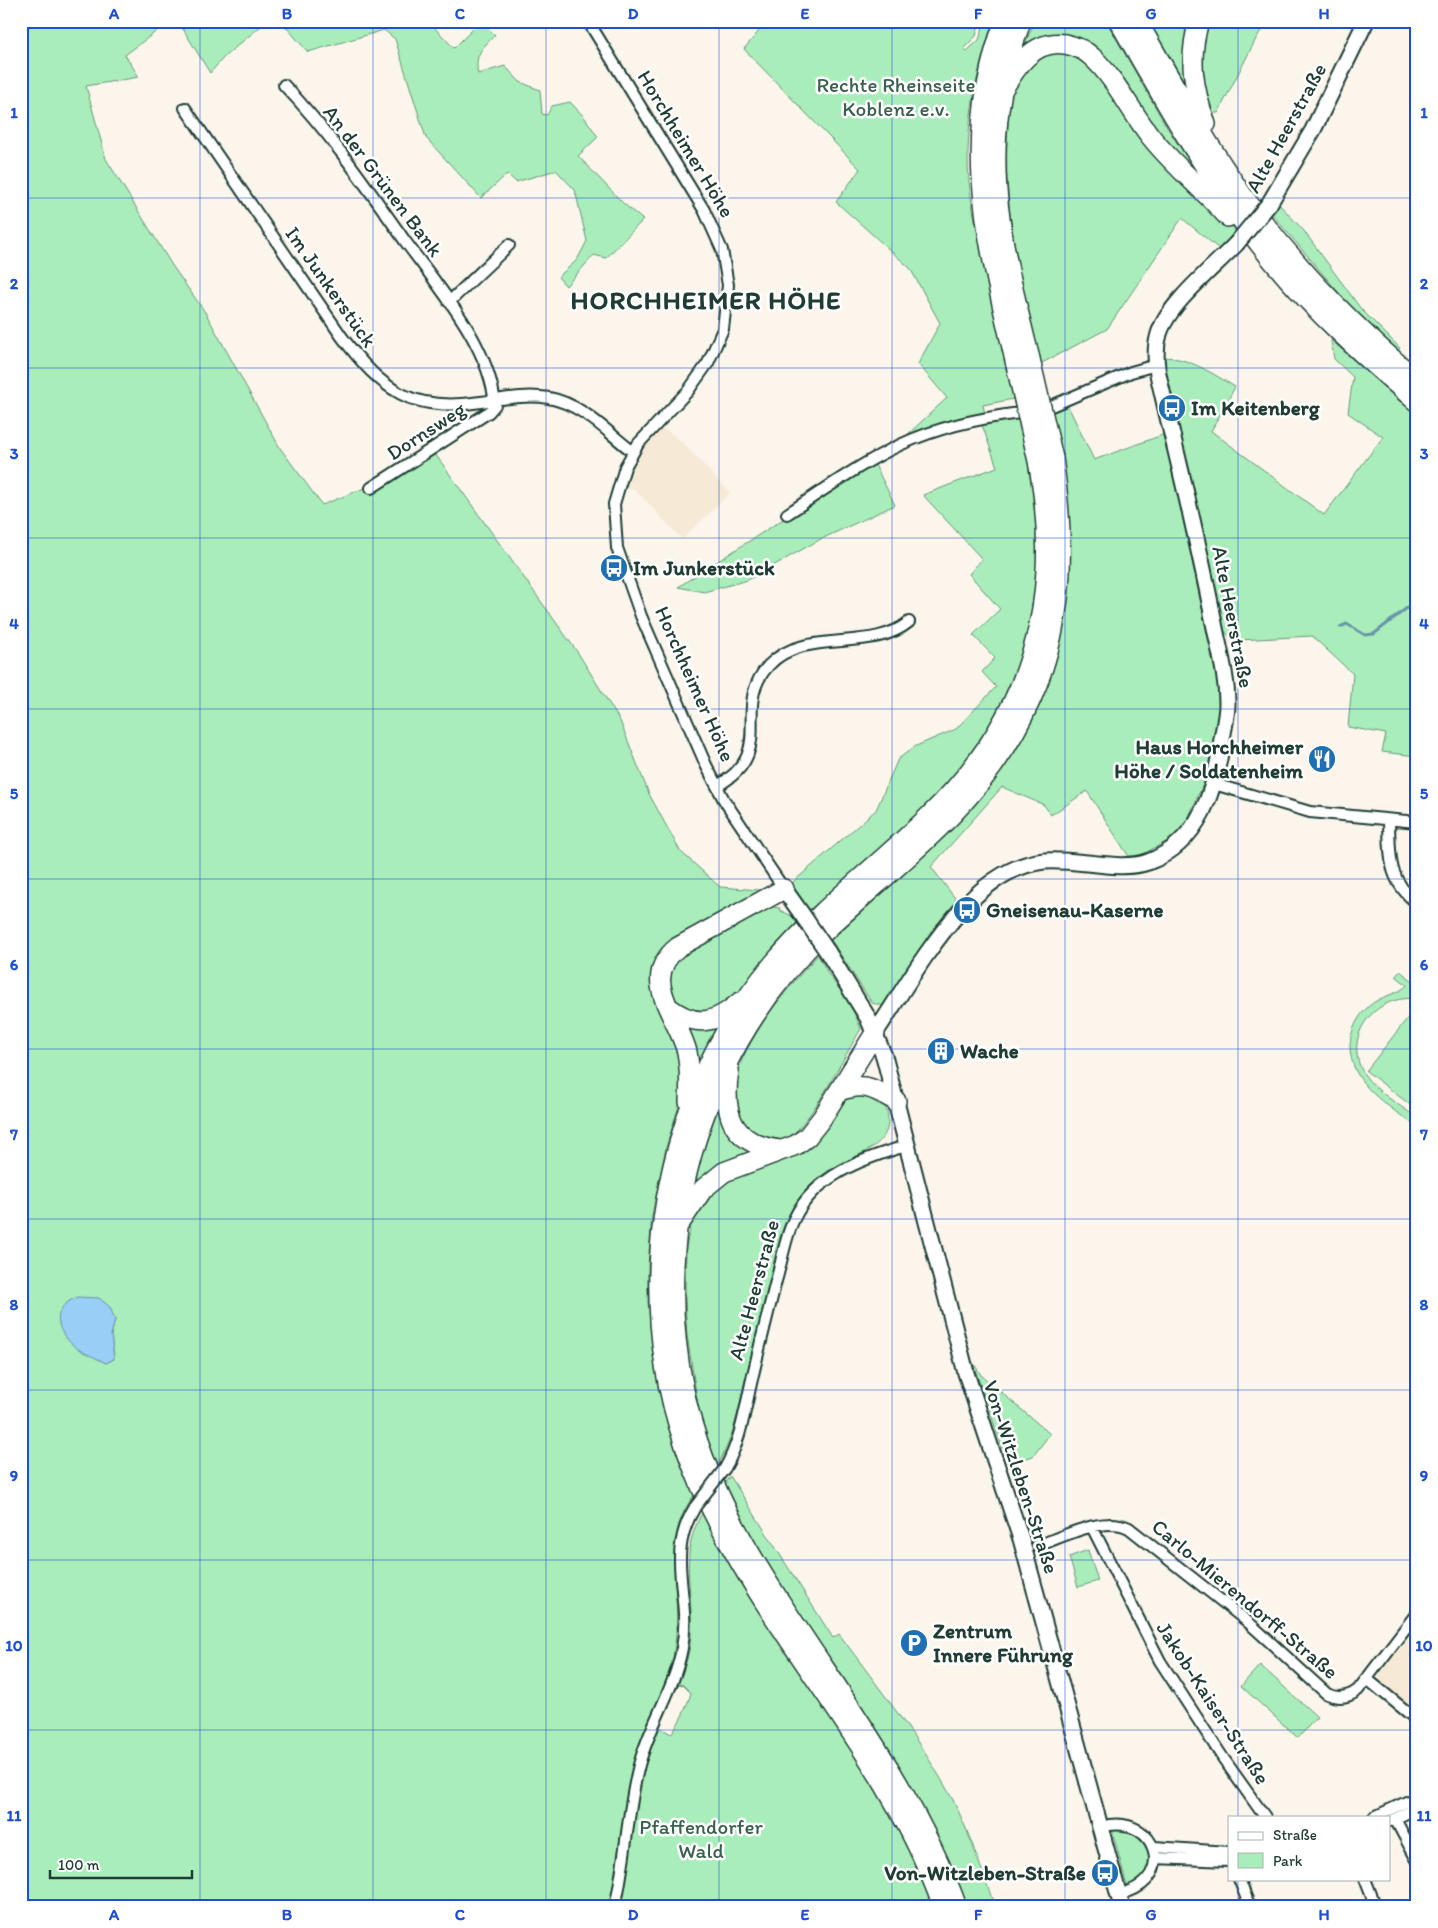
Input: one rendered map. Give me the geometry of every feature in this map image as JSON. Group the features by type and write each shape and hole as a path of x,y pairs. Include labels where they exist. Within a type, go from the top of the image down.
{"highway":[{"path":"1021,21 1008,59 1000,94 995,160 999,218 1023,362"},
{"path":"1119,21 1199,158 1273,261 1353,345 1417,402"},
{"path":"1137,21 1232,179 1269,230 1302,269 1365,335 1417,380"},
{"path":"1199,21 1192,62 1197,98 1232,179"},
{"path":"957,1907 940,1862 904,1792 865,1728 764,1577 734,1527 709,1472 690,1415 679,1361 673,1293 676,1230 682,1189 692,1150 712,1094 732,1052 764,1001 788,970 825,930 961,805 992,768 1014,733 1041,675 1051,644 1062,570 1062,532 1023,362 988,242 981,183 984,107 990,70 1002,26"},
{"path":"1000,94 1017,68 1037,49 1045,45 1062,44 1085,52 1098,63 1160,147 1257,249 1273,261"},
{"path":"942,1907 910,1831 893,1800 859,1744 739,1561 705,1499 683,1440 664,1365 659,1277 666,1197 675,1158 690,1110 715,1054 753,991 803,932 954,791 979,761 1003,725 1031,662 1044,604 1048,563 1046,460"},
{"path":"690,1110 689,1068 686,1052 662,994 660,978 666,960 673,951 784,890"},
{"path":"668,1007 690,1019 708,1021 726,1014 753,991"},
{"path":"676,1230 696,1198 716,1177 733,1167 796,1145 807,1137 839,1091 875,1033"},
{"path":"732,1052 726,1090 727,1105 732,1122 741,1134 753,1143 780,1150"},
{"path":"839,1091 854,1086 868,1086 896,1100"}],"street":[{"name":"Horchheimer Höhe","path":"588,21 704,210 722,250 728,294 725,321 713,355 688,391 632,452 617,490 614,519 618,553 641,616 683,716 717,786 784,890 827,951 875,1033"},
{"name":"Alte Heerstraße","path":"875,1033 951,923 975,895 993,880 1012,868 1032,862 1072,861 1131,865 1150,861 1174,848 1187,836 1198,819 1214,784 1227,703 1204,572 1156,365 1158,336 1166,318 1236,244 1269,204 1313,130 1366,21"},
{"name":"An der Grünen Bank","path":"284,86 338,148 449,302 483,358 489,373 495,400"},
{"name":"Im Junkerstück","path":"185,108 342,337 372,374 397,392 429,403 457,405 532,396 565,403 587,416 632,452"},
{"path":"449,302 509,245"},
{"path":"1049,407 1131,372 1156,365"},
{"name":"Dornsweg","path":"371,488 489,412 495,405 495,400"},
{"path":"787,514 863,465 909,441 972,421 1020,413"},
{"path":"717,786 735,775 747,760 752,743 752,696 758,680 773,661 792,650 812,645 872,638 909,622"},
{"path":"1214,784 1310,812 1389,821 1417,822"},
{"path":"1389,821 1390,859 1394,874 1401,888 1417,902"},
{"path":"875,1033 884,1056 906,1146"},
{"name":"Alte Heerstraße","path":"615,1907 639,1765 651,1727 677,1668 682,1648 684,1613 678,1559 683,1534 695,1507 724,1468 739,1434 759,1346 789,1233 797,1212 816,1190 841,1172 880,1153 906,1146"},
{"name":"Von-Witzleben-Straße","path":"906,1146 966,1373 1021,1539 1122,1907"},
{"name":"Carlo-Mierendorff-Straße","path":"1037,1546 1092,1527 1116,1523 1135,1532 1243,1618 1333,1696 1343,1697 1354,1694 1417,1614"},
{"name":"Jakob-Kaiser-Straße","path":"1092,1527 1160,1661 1223,1758 1264,1816"},
{"name":"Carlo-Mierendorff-Straße","path":"1366,1679 1417,1720"},
{"path":"1376,1816 1417,1796"},
{"path":"1417,1808 1392,1820 1417,1860"},
{"path":"1109,1825 1122,1824 1133,1827 1147,1837 1154,1848 1153,1870 1146,1881 1127,1892"},
{"path":"1154,1848 1228,1852"},
{"path":"1155,1858 1228,1861"},
{"path":"1239,1880 1250,1907"},
{"path":"1365,1880 1376,1907"}],"shaded area":[{"path":"660,427 677,437 730,493 682,539 633,488 623,488 631,465 641,447"},
{"path":"1417,1621 1417,1714 1382,1684 1378,1675"}],"green space":[{"path":"21,21 170,21 125,55 139,77 86,86 106,159 173,267 205,312 280,448 322,505 362,489 433,451 578,653 620,721 649,794 680,851 720,887 760,890 757,896 661,958 678,1037 683,1093 666,1147 652,1215 648,1266 648,1303 664,1396 696,1493 685,1509 675,1542 677,1614 672,1665 666,1684 642,1735 636,1753 628,1791 611,1907 21,1907","holes":["115,1320 111,1335 114,1359 106,1363 96,1358"]},
{"path":"178,21 267,21 225,56 210,73"},
{"path":"281,21 428,21 454,48 481,21 495,35 480,52 477,62 478,74 505,66 520,82 540,90 542,114 547,115 552,106 570,102 585,118 598,137 578,156 623,203 643,220 606,258 594,255 566,286 558,277 577,260 587,241 575,190 556,170 516,182 507,174 481,198 426,138 395,39 384,30 308,52"},
{"name":"Rechte Rheinseite Koblenz e.v.","path":"764,21 980,21 976,36 964,48 967,51 979,40 985,21 993,21 979,69 973,102 968,152 969,184 977,230 1020,410 1016,411 1013,399 983,405 985,414 910,438 908,434 947,398 918,364 940,323 910,268 836,202 860,169 744,49 766,23"},
{"path":"1035,21 1106,21 1168,129 1203,182 1188,171 1094,51 1022,50"},
{"path":"1149,21 1195,21 1188,88"},
{"path":"1204,21 1267,21 1218,113 1206,113 1197,66"},
{"path":"1079,52 1236,231 1219,249 1182,218 1107,329 1040,364 1026,306 1010,216 1007,156 1009,104 1017,82 1037,53"},
{"path":"1278,203 1304,231 1361,309 1400,348 1397,352 1345,300 1271,213"},
{"path":"1331,340 1417,415 1417,756 1382,752 1386,734 1348,727 1353,674 1312,636 1239,640 1231,638 1219,625 1175,430 1180,428 1162,357 1191,363 1235,387 1211,431 1324,515 1383,437 1348,413 1353,377 1334,359"},
{"path":"1068,406 1094,460 1165,434 1220,693 1221,713 1204,782 1181,834 1131,860 1087,791 1051,815 1044,805 1002,787 931,867 958,902 885,1006 872,1003 831,940 904,873 1033,712 1050,411"},
{"path":"1021,415 1041,526 1031,638 987,740 906,827 863,862 809,911 795,892 792,883 876,810 898,759 916,746 956,729 996,687 982,672 995,658 973,635 1000,609 969,574 982,559 923,495 997,467 981,422"},
{"path":"874,463 895,505 819,540 748,580 704,592 678,587 864,467"},
{"path":"766,908 780,908 779,910 790,915 798,923 761,962 732,1001 717,1013 681,1011 666,987 676,956"},
{"path":"818,955 829,975 851,1005 861,1029 820,1099 793,1134 780,1140 757,1137 746,1129 735,1102 736,1080 743,1057 756,1033 772,1010"},
{"path":"1400,971 1417,984 1417,999 1402,999 1388,1003 1376,1010 1366,1020 1360,1032 1357,1045 1358,1060 1364,1074 1375,1087 1417,1118 1417,1127 1372,1093 1356,1071 1351,1058 1350,1044 1353,1029 1358,1019 1373,1003 1399,991 1407,985 1396,976"},
{"path":"1417,1006 1417,1110 1366,1071"},
{"path":"721,1023 695,1074 684,1025"},
{"path":"860,1092 884,1102 888,1117 887,1130 882,1139 873,1147 839,1164 817,1179 802,1195 790,1213 779,1242 735,1423 721,1459 714,1470 702,1431 687,1335 685,1300 686,1247 693,1215 708,1190 829,1124 847,1098"},
{"path":"715,1101 762,1151 695,1192 692,1173"},
{"path":"972,1361 981,1375 1050,1434 1033,1456 1008,1464"},
{"path":"730,1476 833,1638 839,1634 899,1715 941,1778 965,1826 995,1907 962,1907 722,1487"},
{"name":"Pfaffendorfer Wald","path":"704,1510 905,1832 937,1907 619,1907 626,1875 638,1787 656,1725 671,1734 683,1714 691,1693 683,1685 678,1684 687,1660 690,1641 689,1556 691,1541"},
{"path":"1088,1550 1098,1581 1078,1587 1069,1557"},
{"path":"1260,1665 1317,1717 1298,1738 1241,1686"},
{"path":"1122,1829 1140,1836 1146,1843 1150,1858 1146,1872 1135,1883 1127,1886 1112,1830"}],"water":[{"path":"78,1297 99,1298 110,1307 115,1320 111,1335 114,1359 106,1363 74,1346 63,1333 60,1326 59,1313 69,1301"}],"waterway":[{"path":"1340,627 1347,624 1365,635 1374,634 1417,600"}],"place":[{"name":"Im Keitenberg","path":"1172,408"},
{"name":"Im Junkerstück","path":"614,568"},
{"name":"Haus Horchheimer Höhe / Soldatenheim","path":"1322,759"},
{"name":"Gneisenau-Kaserne","path":"967,910"},
{"name":"Wache","path":"941,1051"},
{"name":"Zentrum Innere Führung","path":"914,1643"},
{"name":"Von-Witzleben-Straße","path":"1105,1873"}],"district":[{"name":"HORCHHEIMER HÖHE","path":"706,300"}]}
